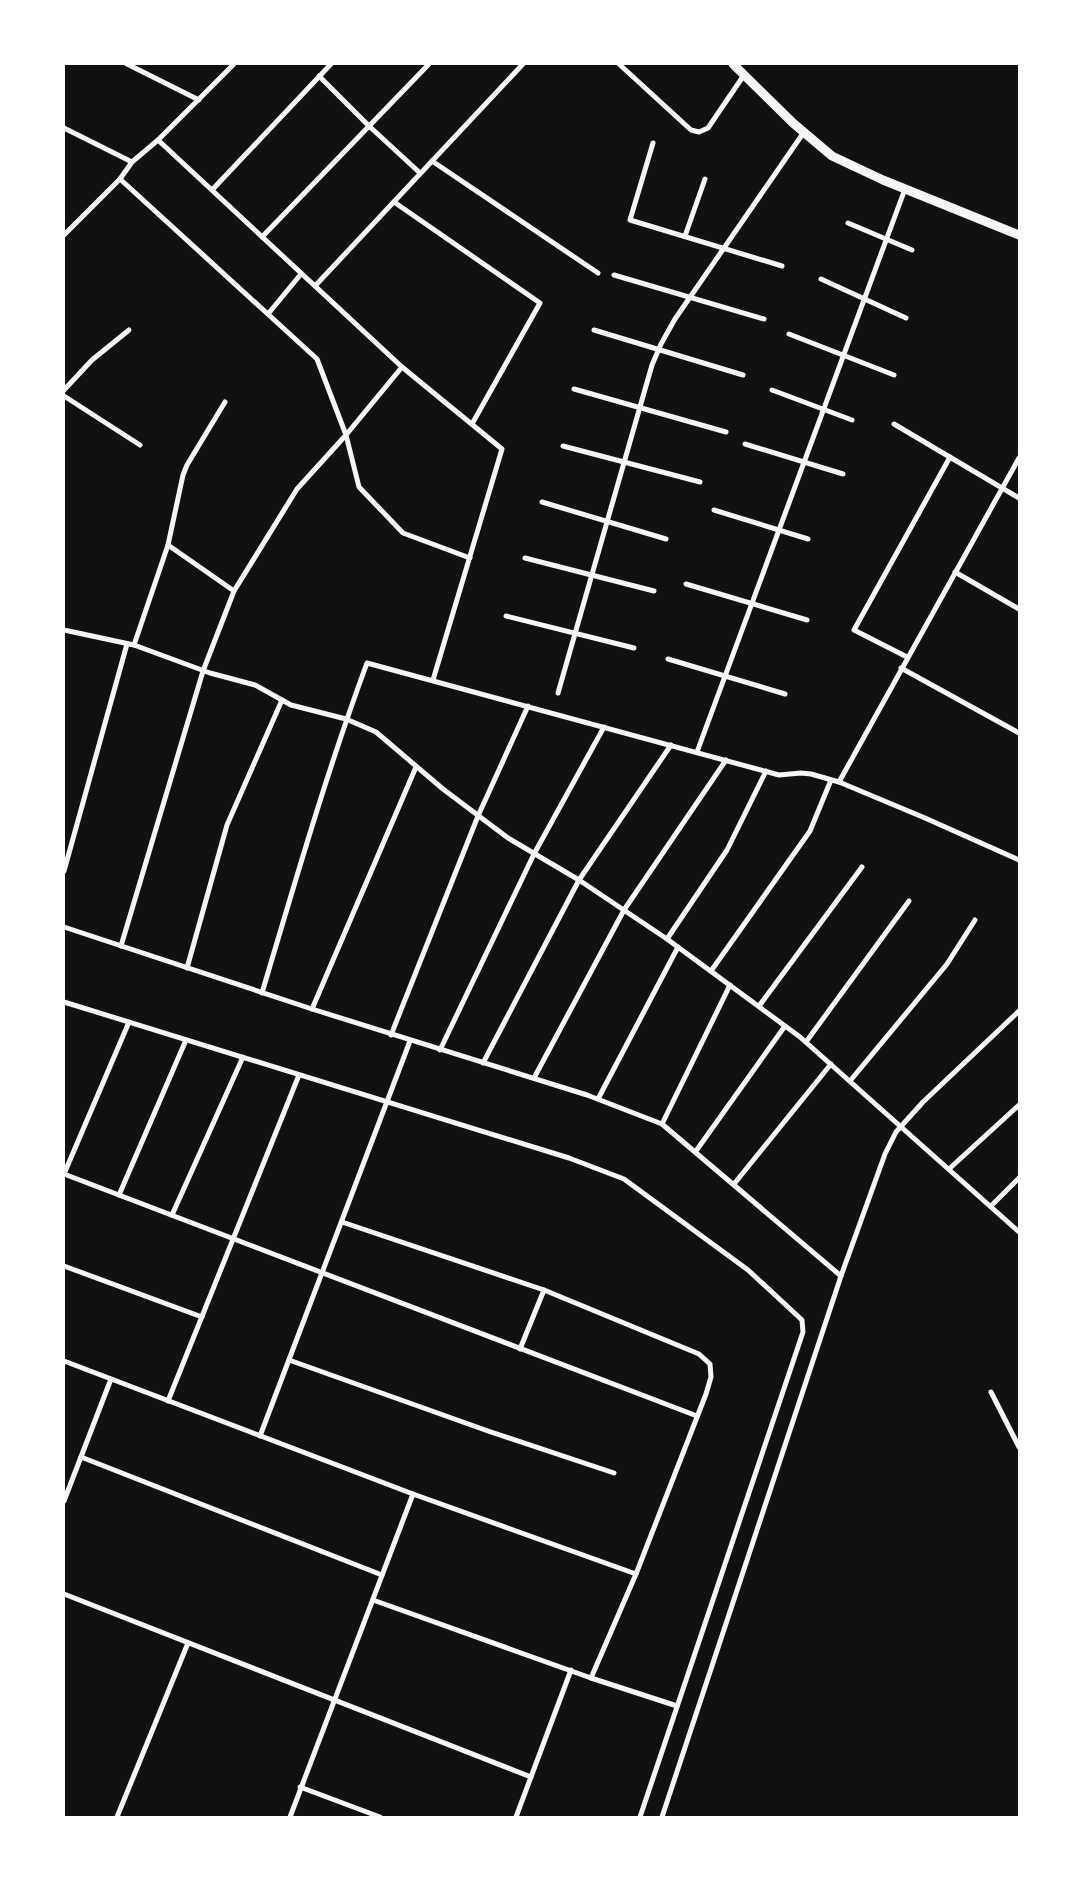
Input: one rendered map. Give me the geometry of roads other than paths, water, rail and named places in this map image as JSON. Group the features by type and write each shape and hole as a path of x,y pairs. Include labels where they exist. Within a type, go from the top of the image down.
{"street":[{"path":"127,64 199,100"},
{"path":"65,232 120,179 132,162 158,140 234,64"},
{"path":"212,190 331,64"},
{"path":"262,237 429,64"},
{"path":"315,286 522,64"},
{"path":"619,64 691,130 699,132 708,128 744,75"},
{"path":"733,64 832,156 905,189 1019,235"},
{"path":"319,76 420,174"},
{"path":"64,128 132,162"},
{"path":"558,693 658,349 674,319 804,132"},
{"path":"158,140 402,367 502,449 432,680"},
{"path":"653,143 630,220 782,266"},
{"path":"432,161 598,273"},
{"path":"120,179 317,359 346,435 360,487 403,533 470,558"},
{"path":"685,236 705,179"},
{"path":"697,752 905,189"},
{"path":"394,202 540,303 472,424"},
{"path":"848,223 912,250"},
{"path":"268,314 301,274"},
{"path":"614,275 764,319"},
{"path":"821,279 906,318"},
{"path":"64,390 92,360 129,330"},
{"path":"594,330 743,375"},
{"path":"789,334 894,374"},
{"path":"121,946 203,671 234,591 297,489 346,435 402,367"},
{"path":"574,389 726,432"},
{"path":"772,390 852,420"},
{"path":"64,396 140,445"},
{"path":"134,645 168,545 183,475 187,465 225,402"},
{"path":"894,424 1019,498"},
{"path":"745,444 843,474"},
{"path":"563,446 700,482"},
{"path":"907,657 854,630 950,457"},
{"path":"839,782 1019,458"},
{"path":"542,502 666,539"},
{"path":"714,510 808,539"},
{"path":"168,545 234,591"},
{"path":"525,558 654,591"},
{"path":"955,572 1019,609"},
{"path":"686,584 807,620"},
{"path":"506,616 634,648"},
{"path":"64,630 134,645 203,671 255,685 290,705 346,718 376,732 416,767 508,838 579,880 667,939 806,1042 1019,1232"},
{"path":"64,872 127,644"},
{"path":"668,658 784,694"},
{"path":"262,993 310,829 346,718 367,663 779,775 811,774 839,782 1019,860"},
{"path":"901,668 1019,733"},
{"path":"187,968 227,825 282,700"},
{"path":"391,1035 478,816 528,706"},
{"path":"440,1050 534,854 604,727"},
{"path":"483,1063 579,880 672,746"},
{"path":"534,1078 624,910 726,760"},
{"path":"312,1009 416,767"},
{"path":"667,939 727,850 766,771"},
{"path":"711,971 810,831 831,780"},
{"path":"759,1006 862,867"},
{"path":"806,1042 909,902"},
{"path":"850,1081 947,964 975,920"},
{"path":"64,926 391,1035 598,1099 662,1124 841,1276"},
{"path":"598,1099 678,947"},
{"path":"662,1124 730,985"},
{"path":"64,1002 569,1158 624,1179 748,1270 802,1320 803,1332 640,1817"},
{"path":"662,1817 841,1276 885,1154 896,1132 923,1102 1019,1011"},
{"path":"129,1022 64,1174 698,1416"},
{"path":"696,1151 785,1026"},
{"path":"119,1195 186,1040"},
{"path":"260,1436 410,1041"},
{"path":"172,1215 243,1057"},
{"path":"734,1184 831,1064"},
{"path":"168,1401 299,1075"},
{"path":"949,1169 1019,1105"},
{"path":"991,1206 1019,1178"},
{"path":"342,1222 544,1290 699,1354 710,1364 711,1377 698,1416 636,1574 591,1678"},
{"path":"64,1266 202,1317"},
{"path":"520,1349 544,1290"},
{"path":"289,1360 488,1431 614,1473"},
{"path":"64,1361 414,1494 636,1574"},
{"path":"64,1501 111,1379"},
{"path":"991,1392 1019,1448"},
{"path":"81,1457 382,1575"},
{"path":"64,1481 70,1484"},
{"path":"290,1817 414,1494"},
{"path":"64,1594 531,1777"},
{"path":"373,1600 591,1678 677,1706"},
{"path":"118,1817 188,1643"},
{"path":"516,1817 571,1670"},
{"path":"300,1787 380,1817"}]}
